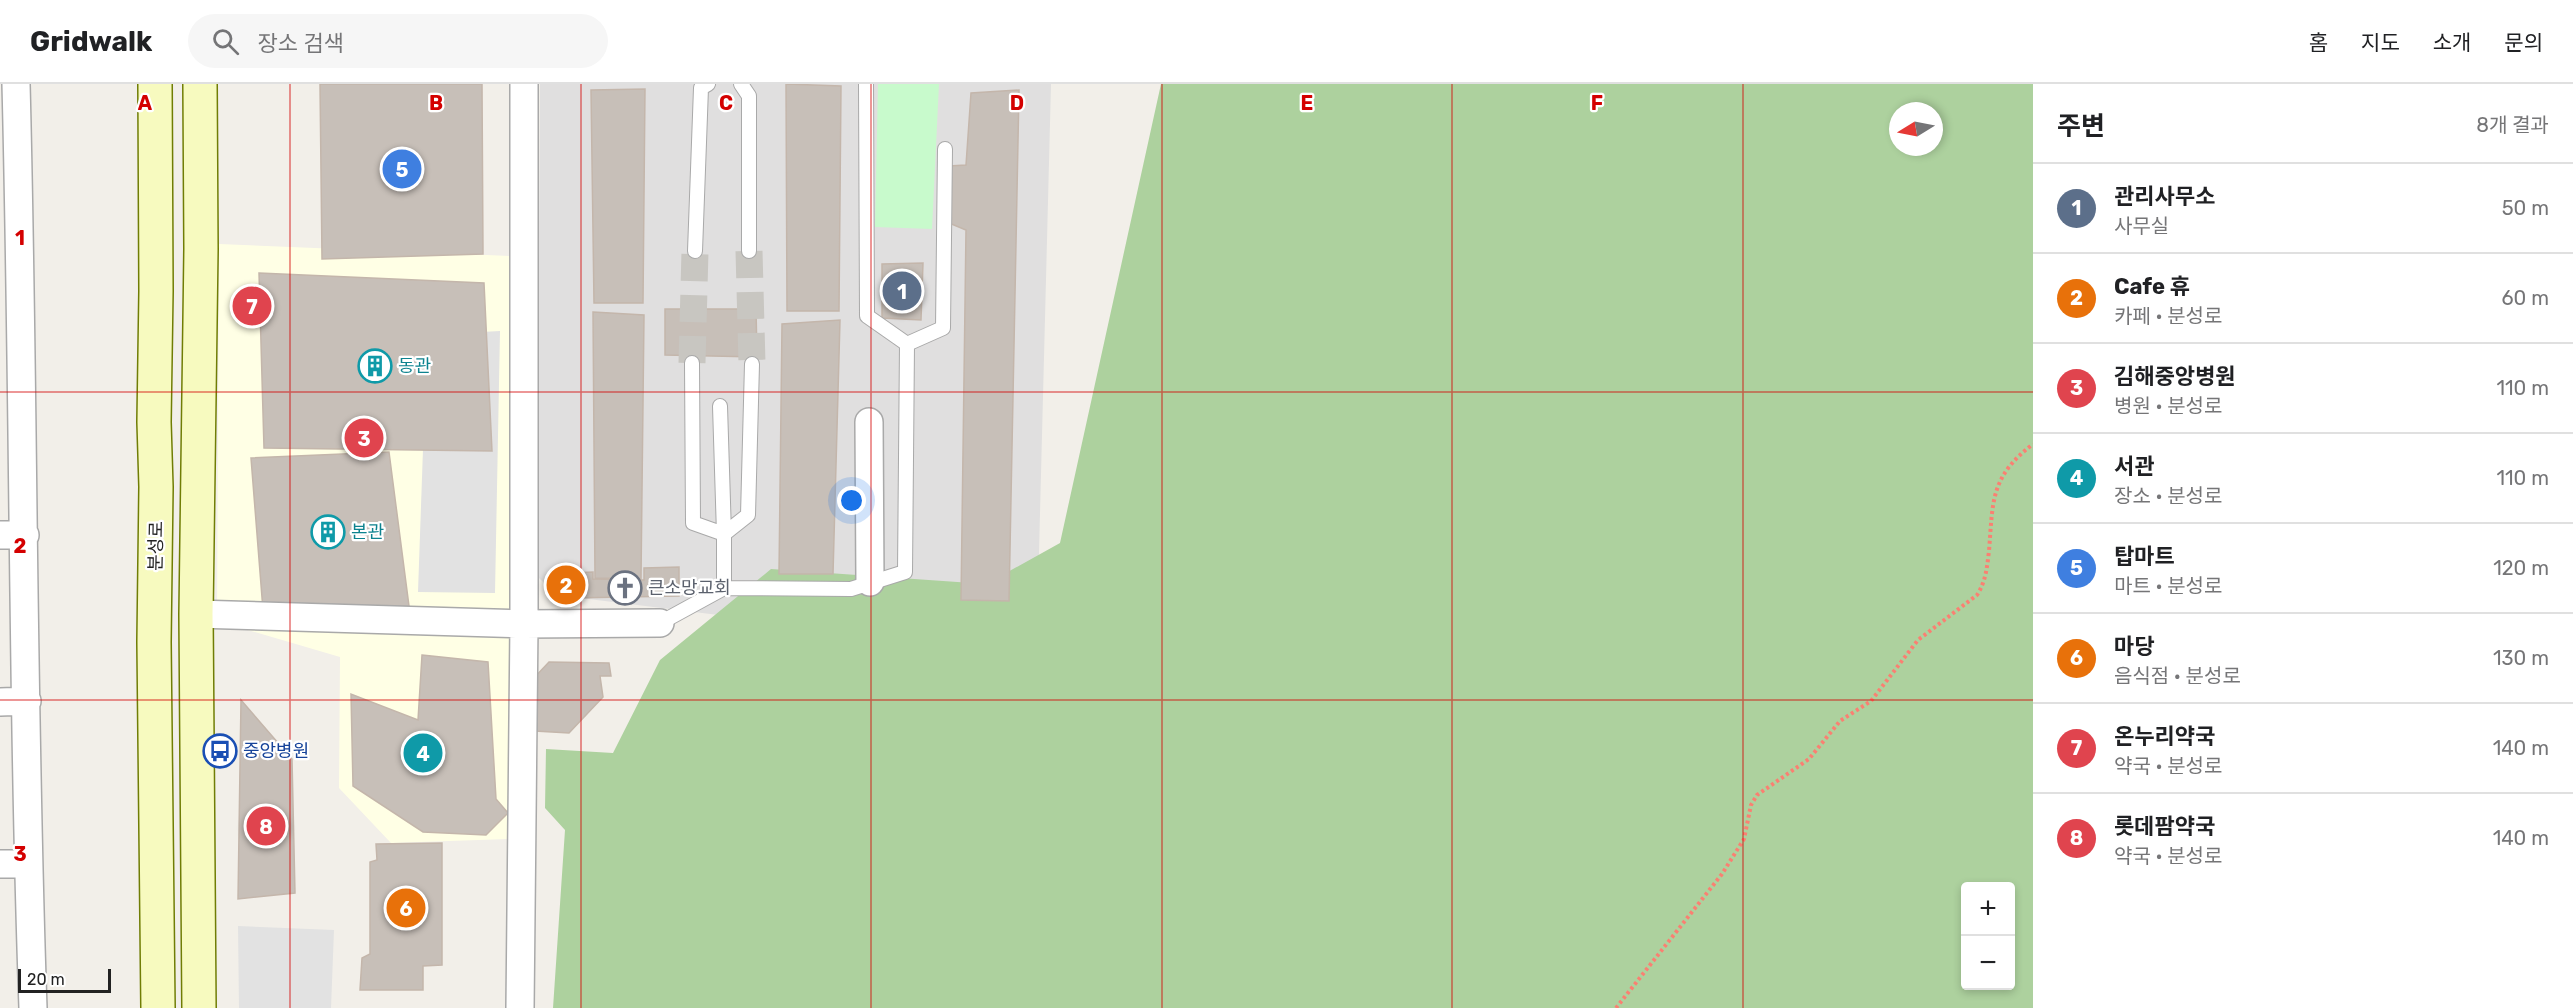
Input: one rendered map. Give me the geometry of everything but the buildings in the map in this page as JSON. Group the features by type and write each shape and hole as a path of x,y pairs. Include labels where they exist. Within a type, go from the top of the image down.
{"main road":[{"name":"분성로","path":"155,84 154,642 158,1008"},
{"path":"199,1008 196,614 201,249 200,84"}],"street":[{"path":"16,84 10,223 13,535 27,702 28,864 33,1008"},
{"path":"520,1008 524,624 524,84"},
{"path":"869,422 870,582"},
{"path":"196,614 524,624 660,623"},
{"path":"0,702 27,702"},
{"path":"0,864 28,864"}],"lane":[{"path":"695,251 701,88 708,84"},
{"path":"741,84 749,96 749,251"},
{"path":"866,84 867,316 907,344"},
{"path":"907,344 943,328 945,149"},
{"path":"660,623 724,588 851,589 905,573 907,344"},
{"path":"692,363 693,523 724,534"},
{"path":"724,534 748,515 752,364"},
{"path":"720,406 724,588"}],"path":[{"path":"1616,1008 1722,874 1744,839 1751,805 1757,795 1809,759 1840,721 1871,701 1918,640 1977,595 1986,573 1998,481 2018,455 2033,444"}],"shaded area":[{"path":"540,84 1051,84 1038,591 751,619 556,595 537,576"},
{"path":"219,244 511,256 508,839 391,843 339,788 340,657 217,621"},
{"path":"500,331 495,593 418,592 427,335"},
{"path":"238,926 334,930 331,1008 239,1008"}],"green space":[{"path":"878,84 939,84 932,229 875,227"},
{"path":"1161,84 2033,84 2033,1008 553,1008 565,830 545,808 546,749 613,753 660,660 771,569 986,584 1060,543"}],"tunnel":[{"path":"692,363 695,251"},
{"path":"749,251 752,364"}],"place":[{"name":"탑마트","path":"402,169"},
{"name":"관리사무소","path":"902,291"},
{"name":"온누리약국","path":"252,306"},
{"name":"동관","path":"375,366"},
{"name":"김해중앙병원","path":"364,438"},
{"name":"본관","path":"328,532"},
{"name":"Cafe 휴","path":"566,585"},
{"name":"큰소망교회","path":"625,588"},
{"name":"중앙병원","path":"220,751"},
{"name":"서관","path":"423,753"},
{"name":"롯데팜약국","path":"266,826"},
{"name":"마당","path":"406,908"}]}
